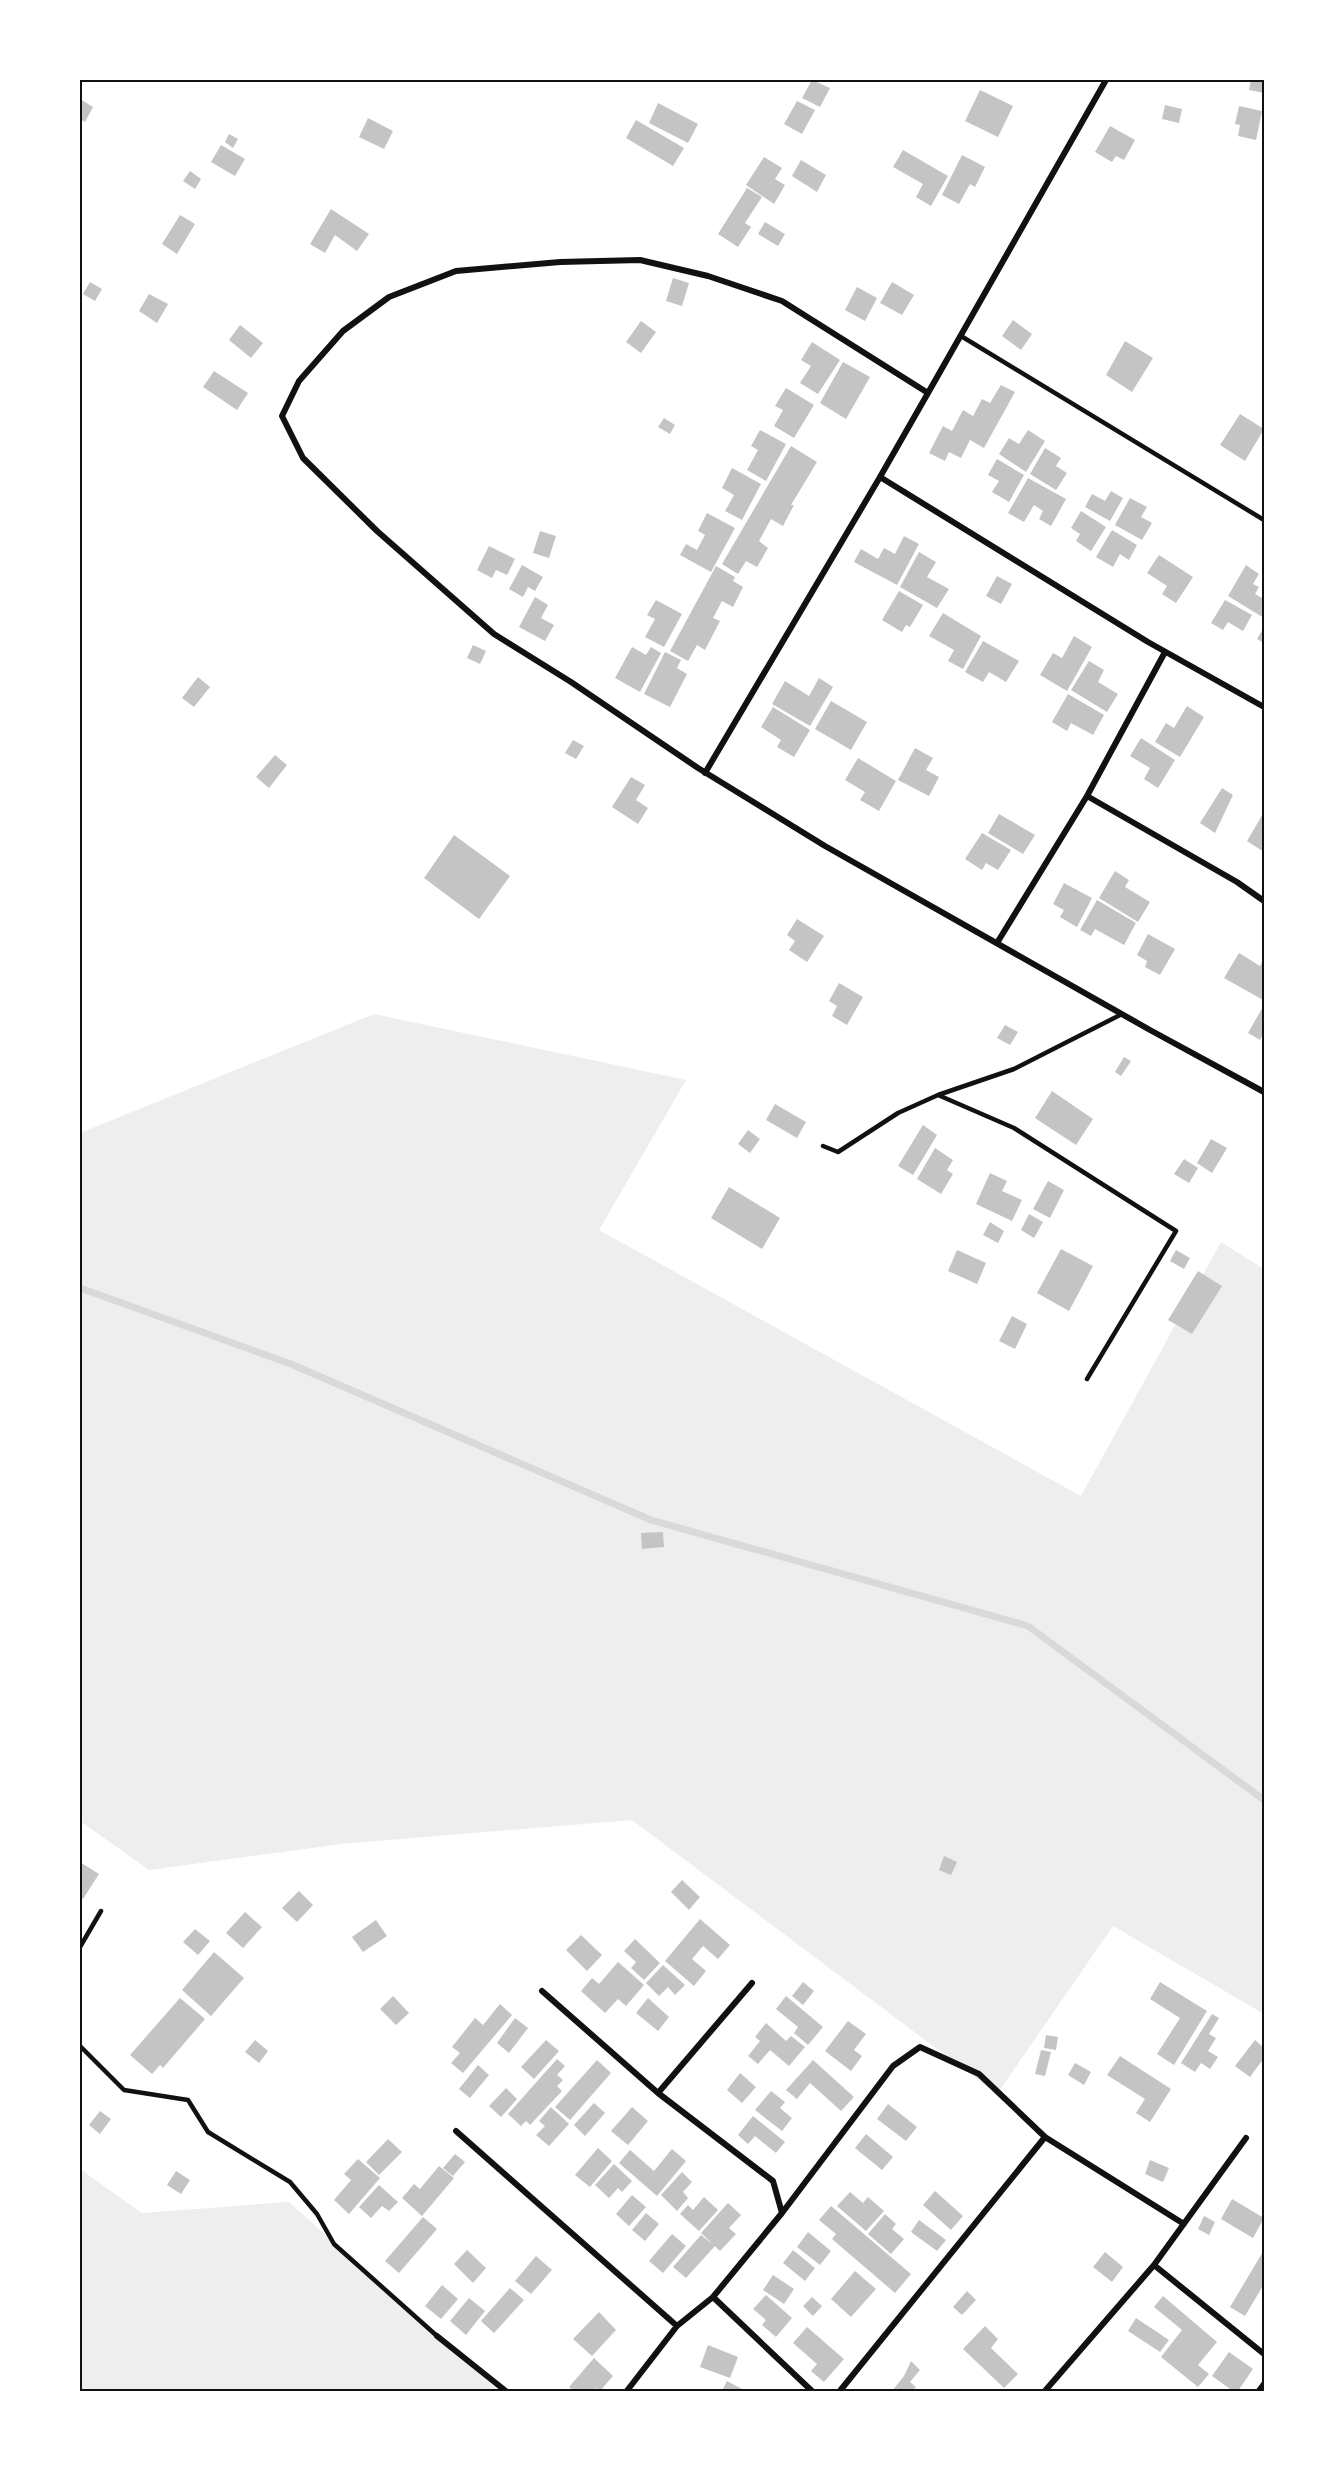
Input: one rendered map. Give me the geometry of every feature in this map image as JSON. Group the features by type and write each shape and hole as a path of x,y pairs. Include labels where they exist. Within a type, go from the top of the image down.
{"street":[{"path":"705,772 880,477 1106,80"},
{"path":"928,393 782,302 708,276 640,260 560,262 456,271 388,297 343,331 299,381 282,416 303,458 369,523 494,633 572,681 705,772 825,846 1264,1092"},
{"path":"880,477 1165,652 1264,707"},
{"path":"997,943 1086,796 1165,652"},
{"path":"1086,796 1237,882 1264,901"},
{"path":"658,2093 752,1983"},
{"path":"542,1991 658,2093 773,2181 782,2213"},
{"path":"626,2391 677,2326 713,2297 782,2213 893,2066 920,2047 979,2074 1045,2137 1184,2224"},
{"path":"456,2131 677,2326"},
{"path":"839,2391 1045,2137"},
{"path":"1044,2391 1154,2265 1246,2138"},
{"path":"1154,2265 1264,2354"},
{"path":"713,2297 813,2391"},
{"path":"437,2336 507,2391"},
{"path":"1258,2391 1264,2384"}],"lane":[{"path":"961,336 1264,520"},
{"path":"823,1146 838,1152 898,1113 938,1095 1014,1069 1122,1014"},
{"path":"938,1095 1014,1128 1176,1231 1087,1379"},
{"path":"80,1947 101,1911"},
{"path":"80,2046 124,2090 188,2100 208,2132 290,2182 317,2214 334,2244 437,2336"}],"shaded area":[{"path":"374,1014 686,1080 599,1230 1081,1496 1221,1242 1264,1269 1264,2014 1113,1926 997,2094 632,1820 342,1844 149,1870 80,1821 80,1133"},
{"path":"80,2169 142,2213 289,2202 499,2391 80,2391"}],"building":[{"path":"812,80 830,88 820,107 802,98"},
{"path":"1251,80 1264,80 1264,93 1249,90"},
{"path":"980,90 1013,106 998,137 965,121"},
{"path":"80,99 93,107 85,122 80,119"},
{"path":"797,101 815,110 802,134 784,124"},
{"path":"658,103 698,124 688,143 649,123"},
{"path":"1165,105 1182,109 1179,123 1162,119"},
{"path":"1239,106 1262,111 1256,140 1238,136 1240,125 1235,124"},
{"path":"368,118 393,131 384,149 359,137"},
{"path":"636,120 684,148 673,166 626,138"},
{"path":"1110,126 1135,140 1124,160 1116,156 1112,162 1095,152"},
{"path":"229,134 238,139 233,148 225,142"},
{"path":"221,145 245,159 235,176 211,162"},
{"path":"903,150 948,176 931,206 916,197 923,184 893,167"},
{"path":"962,155 985,167 975,187 970,184 959,204 942,195"},
{"path":"764,157 782,168 775,179 785,185 774,204 746,185"},
{"path":"801,160 826,175 817,192 792,176"},
{"path":"190,171 201,179 195,189 183,181"},
{"path":"747,188 762,197 745,223 751,227 738,247 718,234"},
{"path":"331,209 369,234 357,251 335,235 325,253 310,244"},
{"path":"180,215 195,224 177,254 162,244"},
{"path":"765,222 785,234 778,246 758,234"},
{"path":"673,278 689,283 682,306 666,301"},
{"path":"90,282 102,289 95,301 83,294"},
{"path":"892,282 914,295 902,315 880,303"},
{"path":"857,287 877,298 865,321 845,310"},
{"path":"149,294 168,304 157,323 139,311"},
{"path":"1013,320 1032,334 1021,350 1002,336"},
{"path":"641,321 656,332 641,353 626,342"},
{"path":"240,325 263,343 251,358 229,340"},
{"path":"1125,341 1153,358 1132,392 1106,375"},
{"path":"812,342 840,360 818,394 800,383 811,366 801,360"},
{"path":"843,362 870,377 846,419 820,403"},
{"path":"214,371 248,393 237,410 203,387"},
{"path":"1001,385 1015,392 984,448 970,440 961,458 949,452 945,461 929,453 943,426 952,431 963,410 973,416 982,399 990,403"},
{"path":"786,388 814,405 794,438 774,426 783,410 775,406"},
{"path":"1240,414 1264,429 1245,461 1220,445"},
{"path":"664,418 675,425 670,434 658,427"},
{"path":"760,430 786,444 766,481 747,470 758,450 751,446"},
{"path":"1028,430 1045,441 1026,472 999,454 1009,438 1019,444"},
{"path":"791,446 817,462 791,505 794,505 783,526 771,519 759,541 768,548 757,567 746,561 738,574 722,564"},
{"path":"1045,448 1061,458 1056,466 1067,473 1056,490 1030,474"},
{"path":"997,459 1024,475 1009,502 992,492 999,481 988,475"},
{"path":"732,468 761,484 742,520 725,511 734,495 722,488"},
{"path":"1028,478 1066,499 1051,526 1039,519 1043,511 1034,505 1024,522 1008,513"},
{"path":"1111,491 1123,498 1110,521 1085,507 1092,494 1105,501"},
{"path":"1130,498 1147,507 1141,517 1152,523 1142,540 1115,525"},
{"path":"1081,511 1106,527 1091,551 1076,541 1080,534 1071,528"},
{"path":"707,513 735,528 711,572 680,555 686,544 697,550 705,535 698,531"},
{"path":"1112,530 1137,545 1129,560 1120,554 1113,567 1096,557"},
{"path":"540,531 556,536 549,558 533,553"},
{"path":"904,536 919,544 897,585 854,562 861,549 878,559 884,548 895,554"},
{"path":"489,546 515,559 507,575 496,570 492,578 477,570"},
{"path":"919,552 936,562 927,577 949,589 937,608 900,587"},
{"path":"1159,555 1193,577 1176,603 1162,594 1167,586 1147,573"},
{"path":"522,565 543,577 535,591 528,587 523,597 509,589"},
{"path":"1246,565 1259,574 1253,584 1259,587 1255,594 1264,599 1264,618 1228,596"},
{"path":"716,566 735,577 733,581 743,587 733,607 722,601 713,618 720,621 705,650 697,645 688,661 670,651"},
{"path":"997,576 1012,584 1001,604 986,596"},
{"path":"899,591 923,605 910,627 906,625 902,632 882,620"},
{"path":"535,597 548,605 541,618 554,625 545,641 519,627"},
{"path":"656,600 682,614 664,647 645,637 655,619 647,615"},
{"path":"1225,600 1252,615 1243,631 1228,622 1223,630 1211,623"},
{"path":"943,613 981,636 963,669 948,661 954,650 929,636"},
{"path":"1264,627 1264,643 1257,639"},
{"path":"1074,636 1092,647 1067,691 1040,675 1053,653 1062,658"},
{"path":"983,641 1019,661 1006,682 989,672 983,682 965,672"},
{"path":"473,645 486,651 480,664 467,658"},
{"path":"632,647 646,655 651,647 661,653 640,692 615,678"},
{"path":"665,652 681,660 677,668 687,674 670,707 644,694"},
{"path":"1089,661 1104,670 1098,682 1118,694 1107,712 1071,690"},
{"path":"198,677 210,687 194,707 182,698"},
{"path":"819,678 833,687 810,726 772,704 785,681 809,696"},
{"path":"1068,694 1104,715 1093,735 1071,723 1067,731 1052,722"},
{"path":"831,701 867,722 851,750 815,729"},
{"path":"1187,706 1204,717 1180,757 1155,742 1166,723 1174,728"},
{"path":"773,707 810,730 794,757 777,747 781,740 761,727"},
{"path":"1141,738 1175,760 1158,788 1144,779 1150,768 1130,756"},
{"path":"573,740 584,746 576,759 565,753"},
{"path":"915,748 933,758 926,770 939,777 929,796 898,780"},
{"path":"275,755 287,765 269,788 256,777"},
{"path":"858,758 896,781 879,811 860,800 865,792 845,780"},
{"path":"631,777 645,785 636,800 648,808 638,824 612,807"},
{"path":"1222,788 1233,795 1215,833 1200,823"},
{"path":"1264,812 1264,852 1247,841"},
{"path":"999,814 1035,835 1023,854 988,833"},
{"path":"982,833 1011,850 998,870 986,863 982,870 965,859"},
{"path":"454,835 510,876 479,919 424,878"},
{"path":"1115,871 1129,880 1125,887 1150,902 1138,922 1099,898"},
{"path":"1064,883 1092,898 1077,927 1060,917 1064,910 1053,904"},
{"path":"1097,900 1136,923 1124,945 1095,929 1091,936 1080,930"},
{"path":"797,919 824,936 807,962 789,950 795,941 787,935"},
{"path":"1148,934 1175,949 1160,975 1145,967 1147,961 1137,955"},
{"path":"1239,953 1260,966 1264,958 1263,1000 1224,978"},
{"path":"839,983 863,997 847,1025 832,1016 837,1006 829,1001"},
{"path":"1264,1005 1264,1032 1260,1040 1248,1033"},
{"path":"1005,1025 1018,1032 1010,1045 997,1038"},
{"path":"1124,1057 1131,1061 1121,1076 1115,1072"},
{"path":"1052,1091 1093,1119 1076,1145 1035,1118"},
{"path":"775,1104 806,1122 797,1138 766,1120"},
{"path":"923,1125 937,1135 913,1175 898,1166"},
{"path":"748,1130 760,1139 750,1153 738,1144"},
{"path":"1211,1139 1227,1148 1212,1173 1197,1163"},
{"path":"935,1148 953,1160 947,1170 953,1174 941,1194 917,1179"},
{"path":"1184,1159 1198,1168 1189,1183 1174,1174"},
{"path":"990,1173 1007,1181 1002,1191 1022,1200 1012,1221 976,1204"},
{"path":"1048,1181 1064,1190 1050,1218 1033,1209"},
{"path":"729,1187 780,1218 762,1249 711,1218"},
{"path":"1029,1214 1043,1222 1034,1238 1021,1230"},
{"path":"990,1222 1004,1231 998,1243 983,1235"},
{"path":"1061,1249 1093,1266 1069,1311 1037,1293"},
{"path":"957,1250 986,1263 977,1284 948,1271"},
{"path":"1176,1250 1190,1258 1184,1269 1170,1261"},
{"path":"1198,1271 1222,1286 1192,1334 1168,1320"},
{"path":"1012,1316 1027,1324 1015,1349 999,1341"},
{"path":"663,1532 664,1547 642,1549 641,1533"},
{"path":"944,1856 957,1862 951,1875 939,1870"},
{"path":"80,1862 99,1874 83,1899 80,1897"},
{"path":"682,1880 700,1897 689,1910 671,1892"},
{"path":"299,1891 313,1905 297,1922 282,1908"},
{"path":"245,1912 262,1927 243,1948 226,1933"},
{"path":"700,1919 730,1945 718,1959 703,1946 692,1959 706,1971 694,1986 665,1961"},
{"path":"376,1920 387,1936 363,1952 352,1937"},
{"path":"195,1929 210,1941 198,1955 183,1942"},
{"path":"581,1935 602,1955 587,1971 566,1950"},
{"path":"635,1939 660,1963 644,1980 631,1968 636,1962 624,1951"},
{"path":"214,1952 244,1978 211,2016 182,1990"},
{"path":"618,1962 644,1985 626,2006 618,1999 605,2013 581,1991 592,1978 599,1984"},
{"path":"663,1965 685,1985 675,1995 668,1987 659,1996 646,1983"},
{"path":"803,1982 814,1991 803,2005 792,1996"},
{"path":"1160,1982 1207,2011 1174,2065 1157,2054 1180,2018 1150,1999"},
{"path":"393,1996 409,2013 396,2025 380,2009"},
{"path":"786,1996 823,2027 808,2045 794,2033 798,2027 776,2009"},
{"path":"180,1998 205,2019 163,2068 160,2065 152,2074 130,2055"},
{"path":"648,1998 669,2017 658,2031 636,2013"},
{"path":"500,2004 512,2015 463,2073 451,2063 460,2053 452,2047 475,2018 483,2025"},
{"path":"1212,2014 1219,2018 1209,2034 1216,2038 1208,2051 1218,2057 1210,2069 1201,2063 1195,2072 1181,2063"},
{"path":"515,2018 528,2028 509,2053 497,2043"},
{"path":"848,2021 866,2034 854,2050 862,2056 851,2071 825,2051"},
{"path":"766,2023 786,2041 791,2036 805,2047 789,2066 770,2050 758,2064 748,2056 760,2041 755,2037"},
{"path":"1046,2035 1058,2037 1056,2050 1044,2048"},
{"path":"255,2040 268,2051 259,2063 245,2052"},
{"path":"546,2040 559,2051 534,2079 521,2067"},
{"path":"1255,2040 1264,2048 1264,2058 1250,2077 1235,2066"},
{"path":"1041,2050 1051,2052 1045,2076 1035,2074"},
{"path":"1120,2056 1171,2089 1150,2122 1136,2113 1145,2099 1107,2075"},
{"path":"557,2059 565,2066 557,2075 563,2080 557,2086 562,2091 530,2125 526,2121 521,2126 508,2114"},
{"path":"597,2060 611,2073 570,2120 555,2107"},
{"path":"813,2060 854,2097 841,2111 810,2083 797,2099 786,2090"},
{"path":"1075,2063 1091,2072 1084,2085 1068,2075"},
{"path":"478,2065 489,2075 470,2098 459,2089"},
{"path":"740,2073 756,2087 742,2103 727,2090"},
{"path":"506,2088 517,2099 501,2117 489,2106"},
{"path":"771,2091 785,2102 780,2108 792,2118 782,2131 755,2110"},
{"path":"594,2103 605,2113 585,2136 574,2125"},
{"path":"888,2104 917,2127 906,2141 877,2119"},
{"path":"551,2107 569,2124 549,2146 536,2135 545,2126 539,2121"},
{"path":"632,2107 648,2121 628,2145 611,2131"},
{"path":"100,2111 111,2119 100,2134 89,2125"},
{"path":"753,2116 785,2142 776,2153 755,2136 748,2144 738,2135"},
{"path":"866,2134 893,2157 882,2170 855,2148"},
{"path":"388,2139 402,2152 379,2175 366,2162"},
{"path":"598,2148 612,2161 590,2187 575,2175"},
{"path":"672,2149 686,2161 657,2196 619,2163 630,2150 654,2171"},
{"path":"455,2154 465,2162 453,2176 443,2168"},
{"path":"358,2159 380,2178 349,2214 334,2200 351,2180 344,2174"},
{"path":"1150,2160 1169,2168 1163,2182 1145,2174"},
{"path":"614,2164 632,2181 622,2192 618,2188 609,2198 595,2185"},
{"path":"439,2166 454,2178 422,2216 402,2198 414,2184 420,2189"},
{"path":"176,2171 190,2180 181,2194 167,2185"},
{"path":"682,2172 692,2182 683,2192 688,2198 677,2211 661,2195"},
{"path":"379,2185 398,2202 389,2211 382,2206 371,2218 359,2207"},
{"path":"935,2191 963,2216 951,2230 923,2205"},
{"path":"850,2192 863,2203 868,2197 884,2211 866,2231 837,2206"},
{"path":"632,2195 646,2207 629,2226 616,2214"},
{"path":"704,2197 718,2210 699,2231 680,2214 688,2205 693,2210"},
{"path":"1232,2199 1264,2218 1253,2238 1221,2219"},
{"path":"728,2203 741,2215 729,2228 736,2234 720,2251 701,2233"},
{"path":"831,2206 911,2274 895,2293 832,2239 836,2234 819,2220"},
{"path":"646,2213 659,2224 645,2241 632,2230"},
{"path":"885,2214 896,2224 892,2229 904,2239 891,2254 868,2234"},
{"path":"1204,2216 1215,2222 1209,2235 1198,2229"},
{"path":"423,2217 437,2229 399,2273 385,2261"},
{"path":"919,2220 946,2240 937,2251 911,2232"},
{"path":"808,2232 831,2251 820,2265 797,2247"},
{"path":"672,2234 686,2246 663,2273 649,2261"},
{"path":"701,2235 715,2246 686,2278 673,2267"},
{"path":"467,2250 486,2268 473,2283 454,2264"},
{"path":"793,2250 815,2268 805,2281 783,2263"},
{"path":"1264,2250 1264,2284 1245,2316 1230,2307"},
{"path":"1105,2252 1123,2267 1112,2282 1093,2267"},
{"path":"536,2256 552,2270 531,2294 515,2281"},
{"path":"855,2271 876,2289 851,2317 831,2299"},
{"path":"773,2275 794,2289 784,2304 763,2290"},
{"path":"442,2285 458,2299 441,2319 425,2306"},
{"path":"510,2288 524,2300 494,2333 481,2321"},
{"path":"967,2291 976,2300 962,2315 953,2307"},
{"path":"766,2295 792,2318 776,2337 762,2325 766,2320 753,2309"},
{"path":"1163,2296 1217,2342 1198,2365 1209,2374 1198,2387 1161,2357 1182,2330 1154,2307"},
{"path":"812,2297 822,2306 813,2316 803,2306"},
{"path":"469,2298 485,2311 466,2335 450,2321"},
{"path":"599,2312 616,2330 592,2356 573,2339"},
{"path":"1136,2318 1169,2340 1160,2352 1128,2331"},
{"path":"985,2326 998,2339 991,2348 1018,2374 1004,2388 963,2349"},
{"path":"807,2327 844,2359 824,2382 811,2371 817,2364 793,2343"},
{"path":"708,2345 738,2357 730,2378 700,2367"},
{"path":"1229,2352 1253,2369 1238,2391 1233,2391 1212,2376"},
{"path":"594,2358 613,2376 600,2391 596,2388 592,2391 574,2391 569,2387"},
{"path":"911,2361 920,2370 910,2382 916,2387 912,2391 892,2391 904,2376"},
{"path":"727,2381 742,2389 741,2391 722,2391"}],"waterway":[{"path":"80,1288 291,1364 651,1520 1028,1626 1264,1800"}]}
